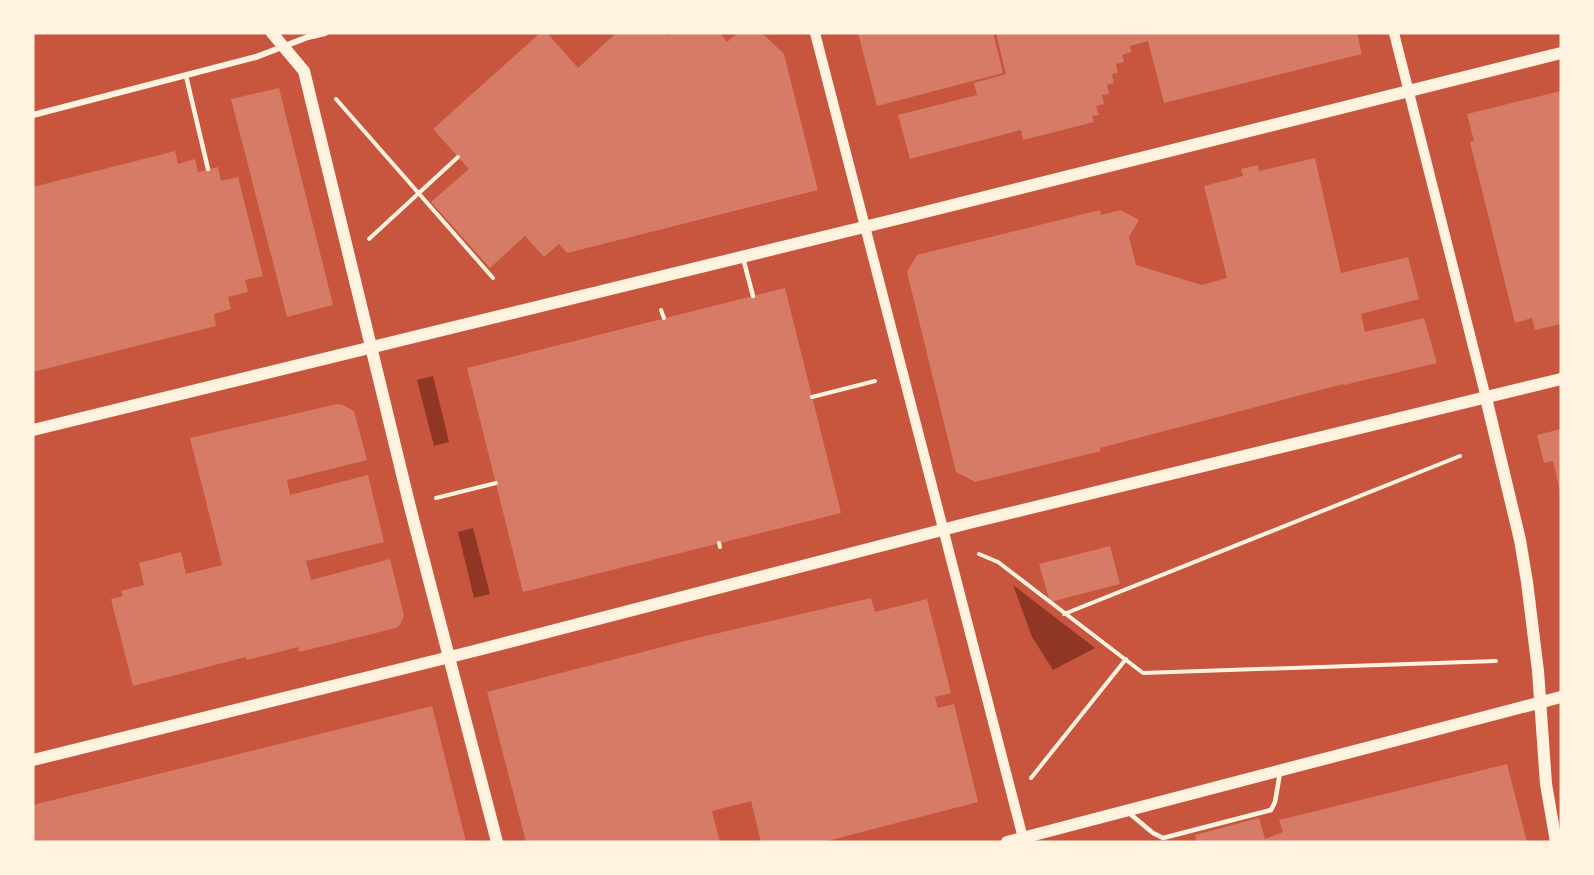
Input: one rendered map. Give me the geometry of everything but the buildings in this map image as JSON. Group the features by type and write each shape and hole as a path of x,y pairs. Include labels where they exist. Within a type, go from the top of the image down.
{"main road":[{"path":"272,33 304,71 410,507 496,842"},
{"path":"33,430 1561,53"},
{"path":"33,760 449,657 944,529 1561,379"},
{"path":"1486,398 1520,540 1527,582 1546,784 1556,842"},
{"path":"1007,842 1024,840 1561,697"}],"street":[{"path":"33,115 256,57 325,33"},
{"path":"816,33 1024,840"},
{"path":"1394,33 1486,398"}],"lane":[{"path":"186,76 208,169"},
{"path":"742,255 753,296"},
{"path":"1127,811 1153,833 1163,838 1260,813 1271,810 1275,802 1281,771"}],"path":[{"path":"336,99 493,278"},
{"path":"369,239 458,157"},
{"path":"661,310 664,318"},
{"path":"812,397 875,381"},
{"path":"1064,614 1460,456"},
{"path":"436,498 496,483"},
{"path":"980,554 998,562 1143,673 1496,661"},
{"path":"1031,778 1126,659"}],"shaded area":[{"path":"433,376 449,442 434,446 417,380"},
{"path":"473,528 490,594 474,598 458,532"},
{"path":"1013,585 1095,648 1053,670 1032,637"}]}
